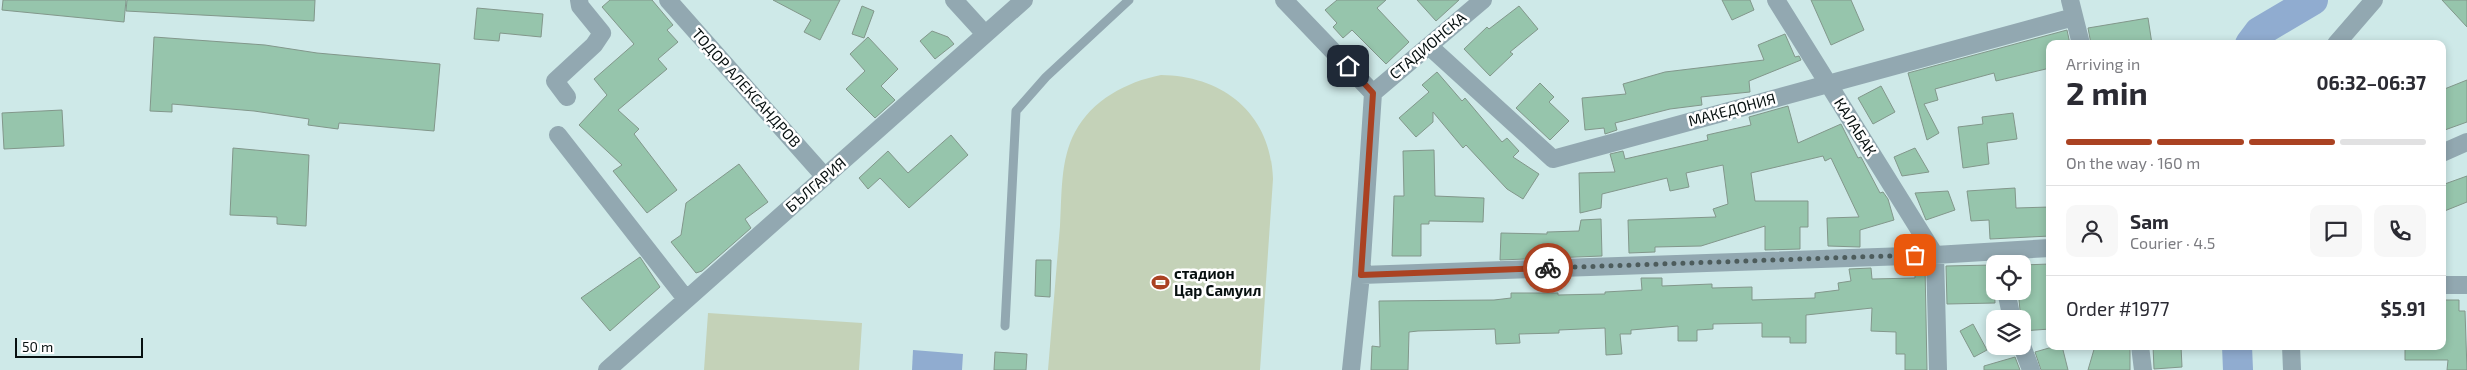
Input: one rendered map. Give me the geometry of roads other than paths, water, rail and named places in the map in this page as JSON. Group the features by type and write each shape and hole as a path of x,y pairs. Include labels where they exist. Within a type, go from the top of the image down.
{"street":[{"path":"567,97 555,81 594,45 602,33 580,6 579,0"},
{"name":"ТОДОР АЛЕКСАНДРОВ","path":"668,0 825,177"},
{"path":"954,0 985,34"},
{"name":"БЪЛГАРИЯ","path":"607,370 1024,0"},
{"path":"1284,0 1373,93 1361,275 1351,370"},
{"name":"СТАДИОНСКА","path":"1373,93 1483,0"},
{"name":"КАЛАБАК","path":"1776,0 1935,255"},
{"path":"2339,40 2374,0"},
{"path":"2072,8 2080,40"},
{"name":"МАКЕДОНИЯ","path":"1429,46 1552,159 1828,83 2072,8"},
{"path":"558,135 686,299"},
{"path":"2446,151 2467,142"},
{"path":"2014,255 2046,249"},
{"path":"1361,275 1935,255 1986,257"},
{"path":"1935,255 1938,370"},
{"path":"2446,285 2467,285"},
{"path":"2140,350 2143,370"},
{"path":"2291,350 2292,370"},
{"path":"2025,355 2031,370"}],"lane":[{"path":"1005,326 1016,111 1046,77 1129,0"}],"water":[{"path":"913,350 963,354 962,370 912,370"}],"waterway":[{"path":"2253,40 2259,32 2313,0"},
{"path":"2237,350 2238,370"}],"place":[{"name":"стадион Цар Самуил","path":"1160,283"}]}
